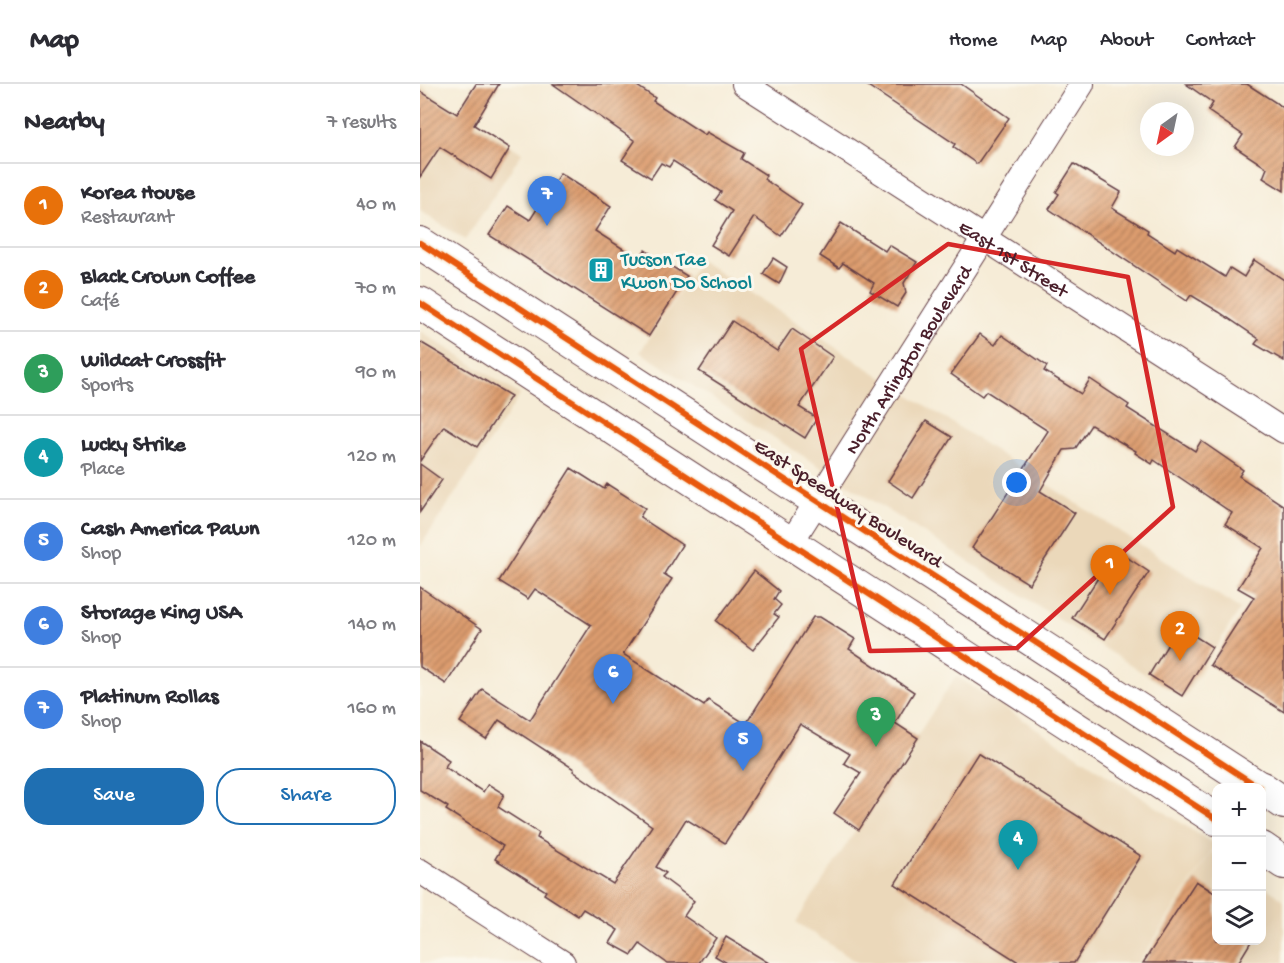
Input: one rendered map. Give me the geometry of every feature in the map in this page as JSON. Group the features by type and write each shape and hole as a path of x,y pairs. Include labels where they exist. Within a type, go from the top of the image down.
{"main road":[{"name":"East Speedway Boulevard","path":"420,243 1253,783"},
{"path":"420,303 1212,816"},
{"name":"East Speedway Boulevard","path":"1266,791 1284,803"},
{"path":"1266,851 1284,862"}],"street":[{"name":"East 1st Street","path":"744,84 1284,431"},
{"name":"North Arlington Boulevard","path":"790,544 1082,84"},
{"path":"420,871 563,963"}],"highlighted area":[{"path":"948,244 1128,277 1173,507 1017,648 870,651 801,349"}],"shaded area":[{"path":"420,85 522,153 465,240 420,211"},
{"path":"700,260 1240,609 1184,699 640,352"},
{"path":"420,331 520,395 420,547"},
{"path":"956,676 1212,843 1212,850 1139,963 858,963 796,922"},
{"path":"1211,852 1212,945 1266,945 1266,888 1284,900 1284,963 1141,963"}],"building":[{"path":"476,84 499,84 474,125 510,148 491,179 440,147 420,177 420,91 457,114"},
{"path":"553,84 634,84 655,98 653,101 705,135 707,132 744,153 741,159 766,175 764,179 802,205 781,236 754,217 729,256 711,245 732,211 715,200 721,192 673,161 669,167 661,163 651,178 622,160 635,141"},
{"path":"865,84 961,84 1009,118 977,164 953,147 955,144"},
{"path":"1186,84 1247,84 1284,108 1284,191 1263,178 1267,168 1235,147 1243,135 1208,111 1213,103"},
{"path":"1074,164 1121,192 1112,208 1148,230 1147,233 1175,251 1177,247 1225,277 1230,268 1244,277 1254,260 1284,280 1284,361 1255,344 1259,339 1219,312 1191,295 1187,301 1049,209 1059,194 1056,192"},
{"path":"560,173 611,206 595,231 639,259 645,250 687,276 649,336 489,235 508,206 530,220"},
{"path":"841,223 885,251 889,245 917,262 904,283 906,293 897,307 870,291 874,283 843,263 839,268 820,256"},
{"path":"773,258 787,267 779,284 763,274"},
{"path":"732,321 777,351 792,329 833,357 799,407 817,418 805,438 699,371"},
{"path":"980,334 995,345 1002,335 1047,366 1044,371 1081,394 1090,379 1129,405 1127,408 1195,451 1201,441 1243,470 1239,476 1284,506 1284,712 1210,665 1254,597 1238,588 1263,548 1225,524 1232,513 1154,460 1152,464 1135,453 1136,451 1091,425 1075,449 1064,450 1040,491 1075,513 1029,584 972,548 1048,431 986,391 982,396 951,374"},
{"path":"420,342 511,396 477,447 444,426 420,461"},
{"path":"926,421 952,437 913,498 888,481"},
{"path":"420,464 442,480 420,512"},
{"path":"571,468 604,489 607,484 645,508 640,517 682,545 664,574 672,579 623,654 704,706 708,700 746,724 813,617 820,617 855,639 849,649 914,692 895,723 918,738 859,830 834,813 861,773 844,763 850,754 800,724 725,843 686,819 656,867 666,873 662,877 694,901 684,916 716,938 699,963 667,963 640,944 632,955 610,943 618,930 583,909 578,916 544,894 546,891 495,859 503,846 446,810 448,807 420,790 420,741 449,760 445,767 483,792 488,784 504,794 498,807 539,833 537,838 613,884 652,826 573,771 574,769 499,720 486,739 460,722 482,689 530,720 591,625 535,589 528,599 499,581"},
{"path":"1116,550 1149,572 1105,639 1072,618"},
{"path":"754,571 779,591 774,599 781,605 774,614 779,617 753,650 716,621"},
{"path":"420,587 482,629 446,684 420,667"},
{"path":"1179,626 1212,647 1182,696 1149,675"},
{"path":"978,753 1141,856 1074,963 1020,963 895,884"},
{"path":"1196,881 1212,891 1212,945 1249,945 1238,963 1143,963"},
{"path":"726,937 769,963 727,963 715,956"}],"cycle path":[{"path":"420,243 1252,783"},
{"path":"420,303 1212,816"}],"place":[{"name":"Platinum Rollas","path":"547,226"},
{"name":"Tucson Tae Kwon Do School","path":"601,270"},
{"name":"Korea House","path":"1110,595"},
{"name":"Black Crown Coffee","path":"1180,661"},
{"name":"Storage King USA","path":"613,704"},
{"name":"Wildcat Crossfit","path":"876,747"},
{"name":"Cash America Pawn","path":"743,771"},
{"name":"Lucky Strike","path":"1018,870"}]}
